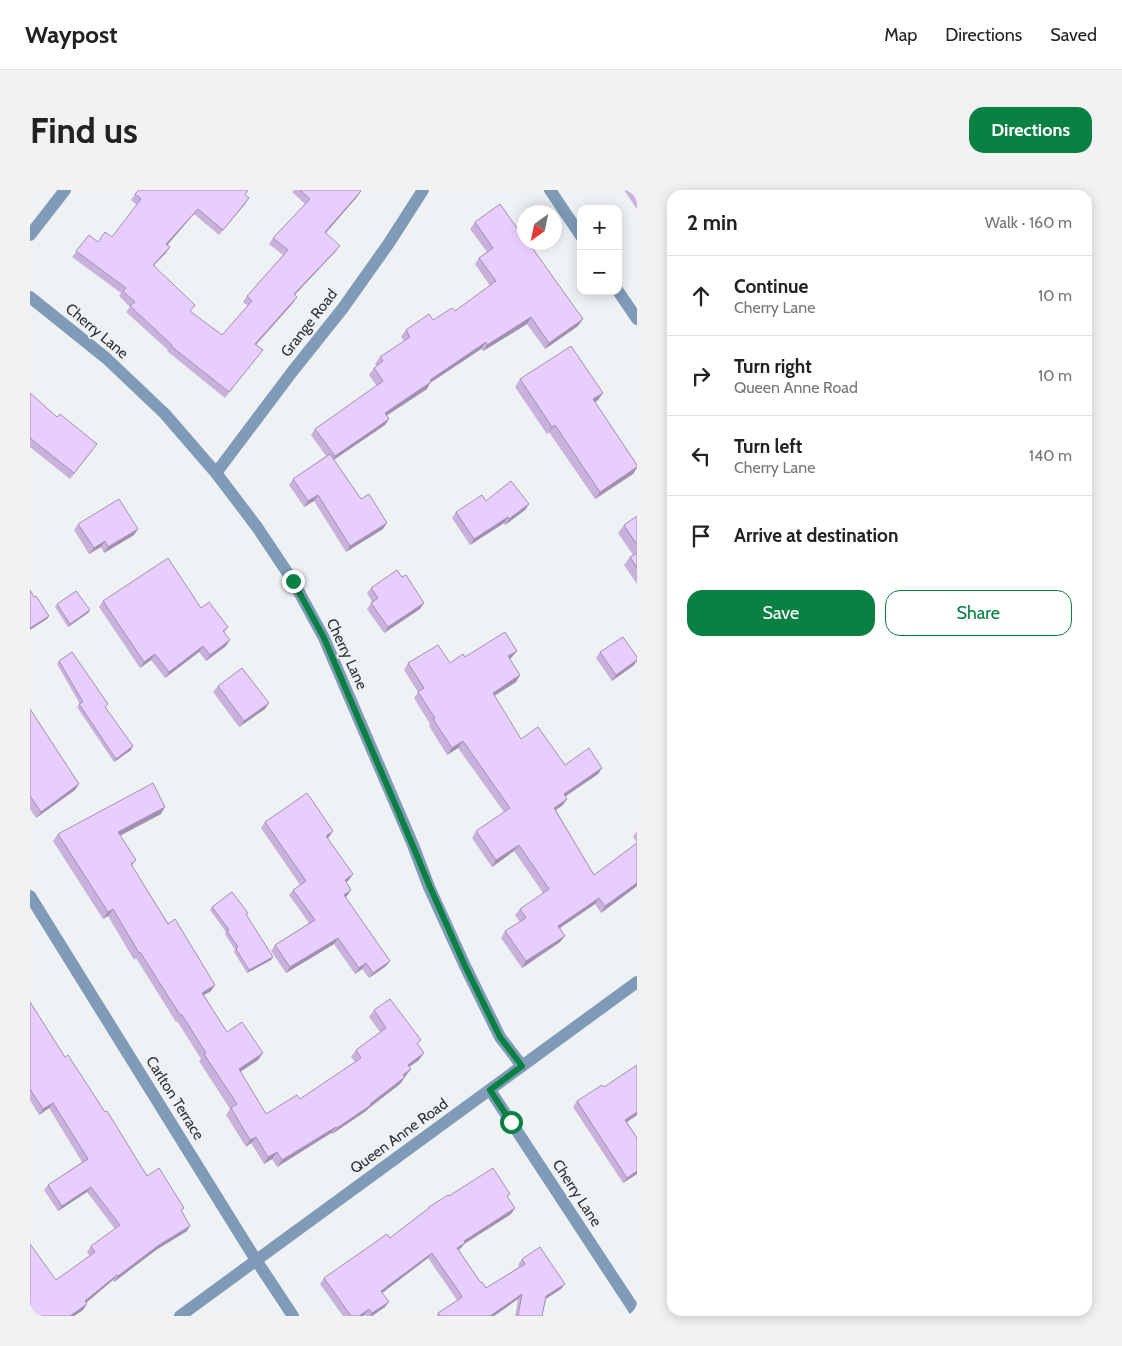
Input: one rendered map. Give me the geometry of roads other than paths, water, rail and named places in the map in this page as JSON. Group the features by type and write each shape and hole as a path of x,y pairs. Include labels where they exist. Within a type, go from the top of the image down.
{"street":[{"path":"30,235 64,190"},
{"name":"Grange Road","path":"216,473 343,308 389,243 423,190"},
{"path":"550,190 577,230"},
{"path":"621,295 637,320"},
{"name":"Cherry Lane","path":"30,297 106,358 165,414 216,473 257,527 293,581 324,638 465,966 500,1037 522,1066"},
{"name":"Carlton Terrace","path":"30,896 292,1316"},
{"name":"Queen Anne Road","path":"180,1316 637,982"},
{"name":"Cherry Lane","path":"490,1090 637,1314"}]}
